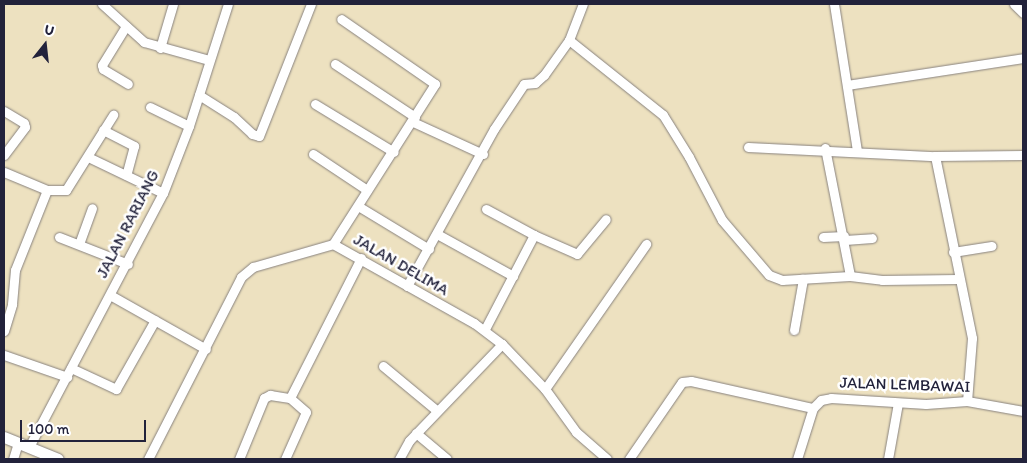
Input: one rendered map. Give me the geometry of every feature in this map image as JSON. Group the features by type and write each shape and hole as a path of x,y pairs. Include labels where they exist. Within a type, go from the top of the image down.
{"street":[{"path":"102,4 144,42 160,48 209,60"},
{"path":"160,48 173,4"},
{"name":"JALAN RARIANG","path":"30,447 128,264 163,193 189,126 228,4"},
{"path":"199,95 238,120 252,134 259,136 310,4"},
{"path":"407,286 516,94 525,83 541,79 569,40 582,4"},
{"path":"834,4 857,151"},
{"path":"1014,4 1023,13"},
{"path":"333,244 434,89 432,79 341,19"},
{"path":"126,26 102,65 103,69 128,84"},
{"path":"569,40 663,116 689,157 722,220 757,264 769,275 782,280 850,276 892,280 958,279"},
{"path":"847,85 1023,58"},
{"path":"335,64 414,120 482,154"},
{"path":"315,104 394,152"},
{"path":"150,107 189,126"},
{"path":"4,111 24,123 24,127 4,155"},
{"path":"4,172 47,190 66,190 113,115"},
{"path":"103,130 134,146 126,175"},
{"path":"748,147 825,148 935,156 1023,154"},
{"path":"825,148 850,276"},
{"path":"313,154 367,190"},
{"path":"88,156 163,193"},
{"path":"935,156 958,279 972,338 967,401"},
{"path":"4,331 12,304 15,270 47,190"},
{"path":"358,206 429,249"},
{"path":"78,244 92,208"},
{"path":"486,209 534,235 577,254 606,219"},
{"path":"437,234 513,276"},
{"path":"484,329 534,235"},
{"path":"59,236 128,264"},
{"path":"823,237 872,238"},
{"name":"JALAN DELIMA","path":"148,459 206,349 241,277 253,267 333,244 361,258 484,329 502,344 545,388 576,432 607,459"},
{"path":"545,388 646,244"},
{"path":"953,252 992,246"},
{"path":"290,398 361,258"},
{"path":"794,330 803,279"},
{"path":"110,295 206,349"},
{"path":"4,355 69,372 116,389 155,320"},
{"path":"399,459 402,449 416,432 502,344"},
{"path":"383,366 436,410"},
{"path":"629,459 682,382 691,381 813,408 797,459"},
{"path":"240,459 264,398 270,395 290,398 306,412 285,459"},
{"name":"JALAN LEMBAWAI","path":"813,408 820,400 831,398 898,403 967,401 1023,411"},
{"path":"888,459 898,403"},
{"path":"416,432 447,459"},
{"path":"4,437 58,459"},
{"path":"13,459 18,443"}]}
